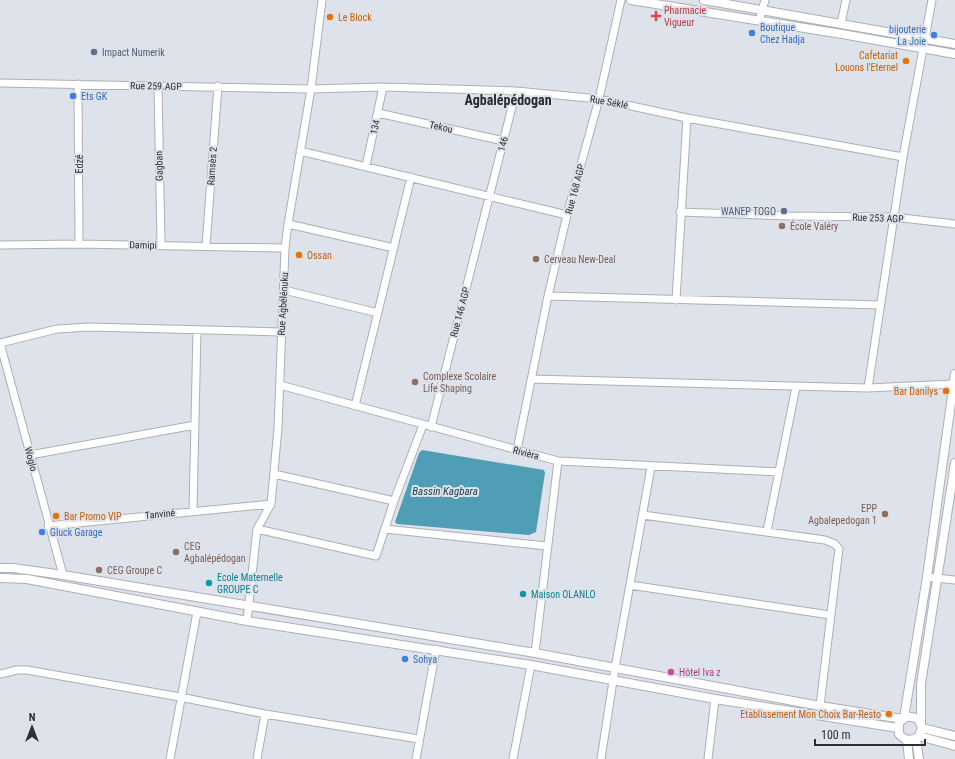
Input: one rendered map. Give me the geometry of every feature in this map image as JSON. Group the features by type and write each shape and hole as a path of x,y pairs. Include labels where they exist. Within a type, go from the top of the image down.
{"street":[{"name":"Rue Agbélénuku","path":"247,621 257,529 271,504 280,385 285,248 300,151 312,88 322,0"},
{"name":"Rue 168 AGP","path":"517,450 548,296 567,215 599,99 621,0"},
{"path":"632,0 955,54"},
{"path":"704,0 955,44"},
{"path":"759,21 765,0"},
{"path":"841,23 846,0"},
{"path":"868,388 893,217 932,0"},
{"name":"Rue 259.AGP","path":"0,83 158,87 218,86 312,88"},
{"name":"Edzé","path":"78,84 79,244"},
{"name":"Ramsès 2","path":"206,246 218,86"},
{"name":"Gagban","path":"158,87 161,245"},
{"name":"Rue Séklé","path":"312,88 383,87 516,91 599,99 687,118 903,157"},
{"name":"134","path":"366,166 383,87"},
{"name":"146","path":"491,196 516,91"},
{"name":"Tekou","path":"378,113 504,141"},
{"path":"676,300 680,212 687,118"},
{"path":"300,151 567,215"},
{"path":"355,406 411,177"},
{"name":"Rue 146 AGP","path":"257,529 376,556 394,501 427,426 491,196"},
{"name":"Rue 253 AGP","path":"680,212 893,217 955,224"},
{"path":"288,224 394,248"},
{"name":"Damipi","path":"0,245 79,244 285,248"},
{"path":"284,290 378,313"},
{"path":"548,296 880,305"},
{"path":"0,343 57,330 89,327 281,332"},
{"path":"193,510 197,330"},
{"name":"Woglo","path":"0,343 48,526 63,575"},
{"path":"909,759 907,740 899,734 898,728 904,718 927,578 955,374"},
{"path":"532,379 868,388 954,384"},
{"name":"Rivièra","path":"280,385 558,461 651,467 779,472"},
{"path":"767,531 796,387"},
{"path":"30,455 195,425"},
{"path":"535,653 558,461"},
{"path":"919,759 921,684 955,463"},
{"path":"601,759 615,668 651,467"},
{"path":"274,474 394,501"},
{"name":"Tanviné","path":"48,526 193,510 271,504"},
{"path":"643,515 767,531 830,541 839,549 820,706"},
{"path":"385,529 547,546"},
{"path":"0,568 13,568 63,575 535,653 820,706 904,718 914,717 919,731 955,746"},
{"path":"0,578 42,581 247,621 436,649 715,699 898,728"},
{"path":"927,578 955,580"},
{"path":"630,585 830,615"},
{"path":"170,759 180,697 197,612"},
{"path":"416,759 436,649"},
{"path":"514,759 531,665"},
{"path":"0,674 17,670 27,670 180,697 265,714 419,739"},
{"path":"708,759 715,699"},
{"path":"257,759 265,714"},
{"path":"907,740 919,731 955,736"}],"water":[{"name":"Bassin Kagbara","path":"422,450 544,470 545,473 536,532 529,535 397,524 395,522 419,453"}],"place":[{"name":"Pharmacie Vigueur","path":"656,16"},
{"name":"Le Block","path":"330,17"},
{"name":"Boutique Chez Hadja","path":"752,33"},
{"name":"bijouterie La Joie","path":"934,35"},
{"name":"Impact Numerik","path":"94,52"},
{"name":"Cafetariat Louons l'Eternel","path":"906,61"},
{"name":"Ets GK","path":"73,96"},
{"name":"WANEP TOGO","path":"784,211"},
{"name":"École Valéry","path":"782,226"},
{"name":"Ossan","path":"299,255"},
{"name":"Cerveau New-Deal","path":"536,259"},
{"name":"Complexe Scolaire Life Shaping","path":"415,382"},
{"name":"Bar Danilys","path":"946,391"},
{"name":"EPP Agbalepedogan 1","path":"885,514"},
{"name":"Bar Promo VIP","path":"56,516"},
{"name":"Gluck Garage","path":"42,532"},
{"name":"CEG Agbalépédogan","path":"176,552"},
{"name":"CEG Groupe C","path":"99,570"},
{"name":"Ecole Maternelle GROUPE C","path":"209,583"},
{"name":"Maison OLANLO","path":"523,594"},
{"name":"Sohya","path":"405,659"},
{"name":"Hôtel Iva z","path":"671,672"},
{"name":"Etablissement Mon Choix Bar-Resto","path":"889,714"}],"district":[{"name":"Agbalépédogan","path":"508,100"}]}
